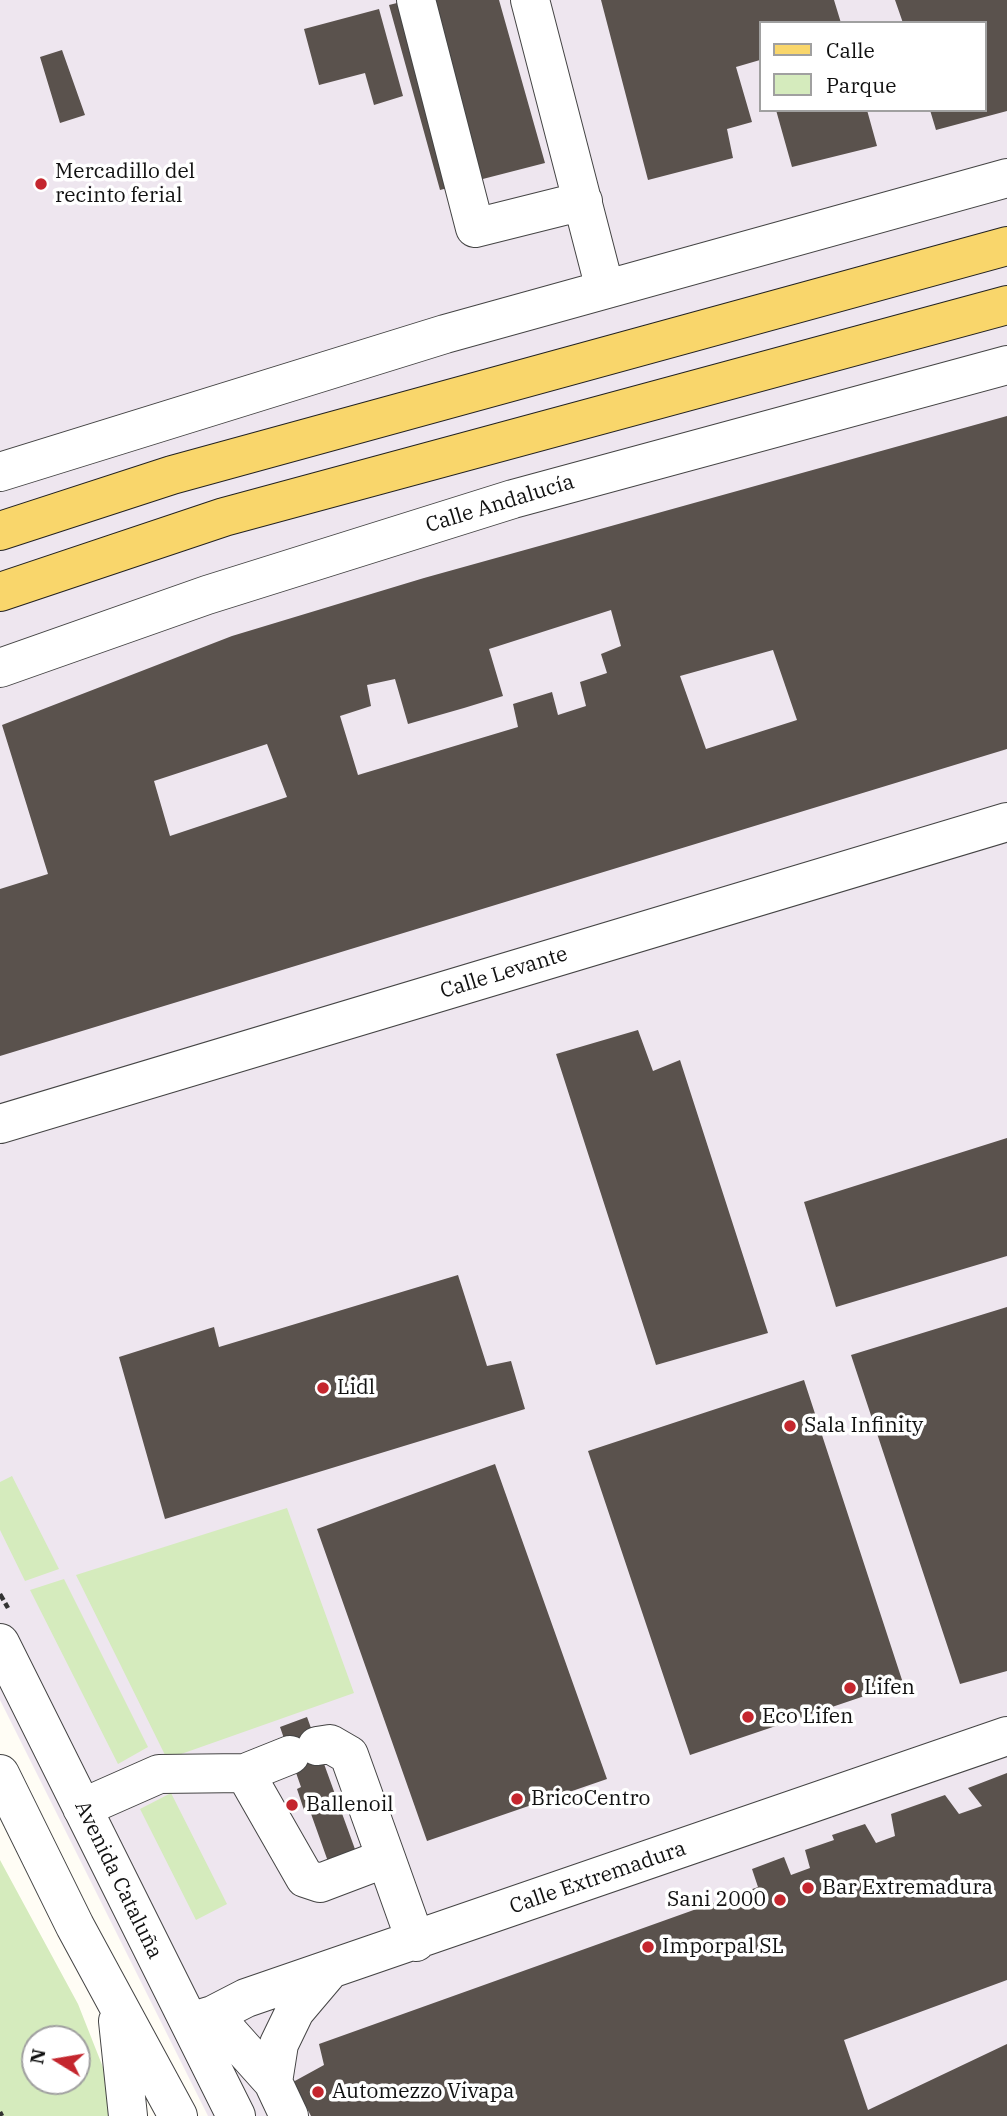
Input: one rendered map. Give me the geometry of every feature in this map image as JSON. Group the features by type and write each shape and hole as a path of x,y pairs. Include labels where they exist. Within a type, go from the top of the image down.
{"main road":[{"path":"0,531 172,475 1007,246"},
{"path":"0,592 224,517 1007,305"}],"street":[{"path":"416,0 475,228 583,201"},
{"path":"530,0 605,289"},
{"path":"0,472 429,339 1007,178"},
{"name":"Calle Andalucía","path":"0,668 207,595 513,499 1007,365"},
{"name":"Calle Levante","path":"0,1124 1007,822"},
{"name":"Avenida Cataluña","path":"0,1643 82,1808 201,2019 236,2116"},
{"name":"Calle Extremadura","path":"201,2019 246,1998 328,1972 1007,1736"},
{"path":"82,1808 159,1774 245,1773 330,1744 349,1755 416,1941"},
{"path":"245,1773 305,1878 320,1883 386,1858"},
{"path":"0,1774 12,1826 75,1926 177,2116"},
{"path":"281,2099 279,2044 295,2011 328,1972"},
{"path":"116,2001 128,2116"},
{"path":"201,2019 281,2099"}],"shaded area":[{"path":"0,0 1007,0 1007,2116 208,2116 0,1700"}],"green space":[{"path":"12,1476 59,1569 25,1581 0,1530 0,1482"},
{"path":"287,1508 354,1693 167,1759 76,1575"},
{"path":"64,1579 148,1747 118,1764 30,1590"},
{"path":"171,1793 227,1904 196,1920 140,1809"},
{"path":"0,1860 78,2004 86,2025 21,2025 21,2095 91,2095 91,2037 106,2075 111,2116 0,2116"}],"building":[{"path":"409,0 499,0 545,163 440,190 389,5"},
{"path":"601,0 834,0 840,21 758,21 758,61 736,67 752,122 727,129 733,158 648,180"},
{"path":"895,0 1007,0 1007,111 936,130 931,112 986,112 986,21 902,21"},
{"path":"379,9 403,96 374,105 365,73 319,85 304,29"},
{"path":"62,50 85,115 60,123 40,57"},
{"path":"777,112 868,112 877,146 792,167"},
{"path":"1007,416 1007,749 0,1056 0,889 48,874 2,725 232,636 424,578","holes":["611,610 621,646 601,654 607,673 580,682 586,706 558,715 552,692 513,704 518,727 358,775 340,716 371,706 367,685 395,679 408,724 464,708 503,696 489,649","773,650 797,720 706,749 680,676","267,744 287,797 170,836 154,781"]},
{"path":"638,1030 653,1071 680,1060 768,1333 656,1365 556,1054"},
{"path":"1007,1138 1007,1256 836,1307 804,1202"},
{"name":"Lidl","path":"458,1275 487,1366 511,1361 525,1409 165,1519 119,1357 214,1327 219,1347"},
{"path":"1007,1307 1007,1671 960,1684 851,1355"},
{"path":"804,1380 903,1683 690,1755 588,1451"},
{"path":"495,1464 607,1779 427,1841 317,1529"},
{"path":"307,1717 364,1874 336,1884 310,1811 305,1813 297,1789 301,1787 280,1727"},
{"path":"1007,1773 1007,1980 844,2040 868,2110 1007,2044 1007,2116 311,2116 293,2082 324,2065 319,2044 758,1887 752,1869 784,1857 791,1875 810,1868 805,1850 834,1840 832,1835 865,1824 876,1843 895,1836 891,1814 945,1795 959,1814 982,1806 968,1788"}],"place":[{"name":"Mercadillo del recinto ferial","path":"41,184"},
{"name":"Lidl","path":"323,1388"},
{"name":"Sala Infinity","path":"790,1426"},
{"name":"Lifen","path":"850,1688"},
{"name":"Eco Lifen","path":"748,1717"},
{"name":"BricoCentro","path":"517,1799"},
{"name":"Ballenoil","path":"292,1805"},
{"name":"Bar Extremadura","path":"808,1888"},
{"name":"Sani 2000","path":"780,1900"},
{"name":"Imporpal SL","path":"648,1947"},
{"name":"Automezzo Vivapa","path":"318,2092"}]}
